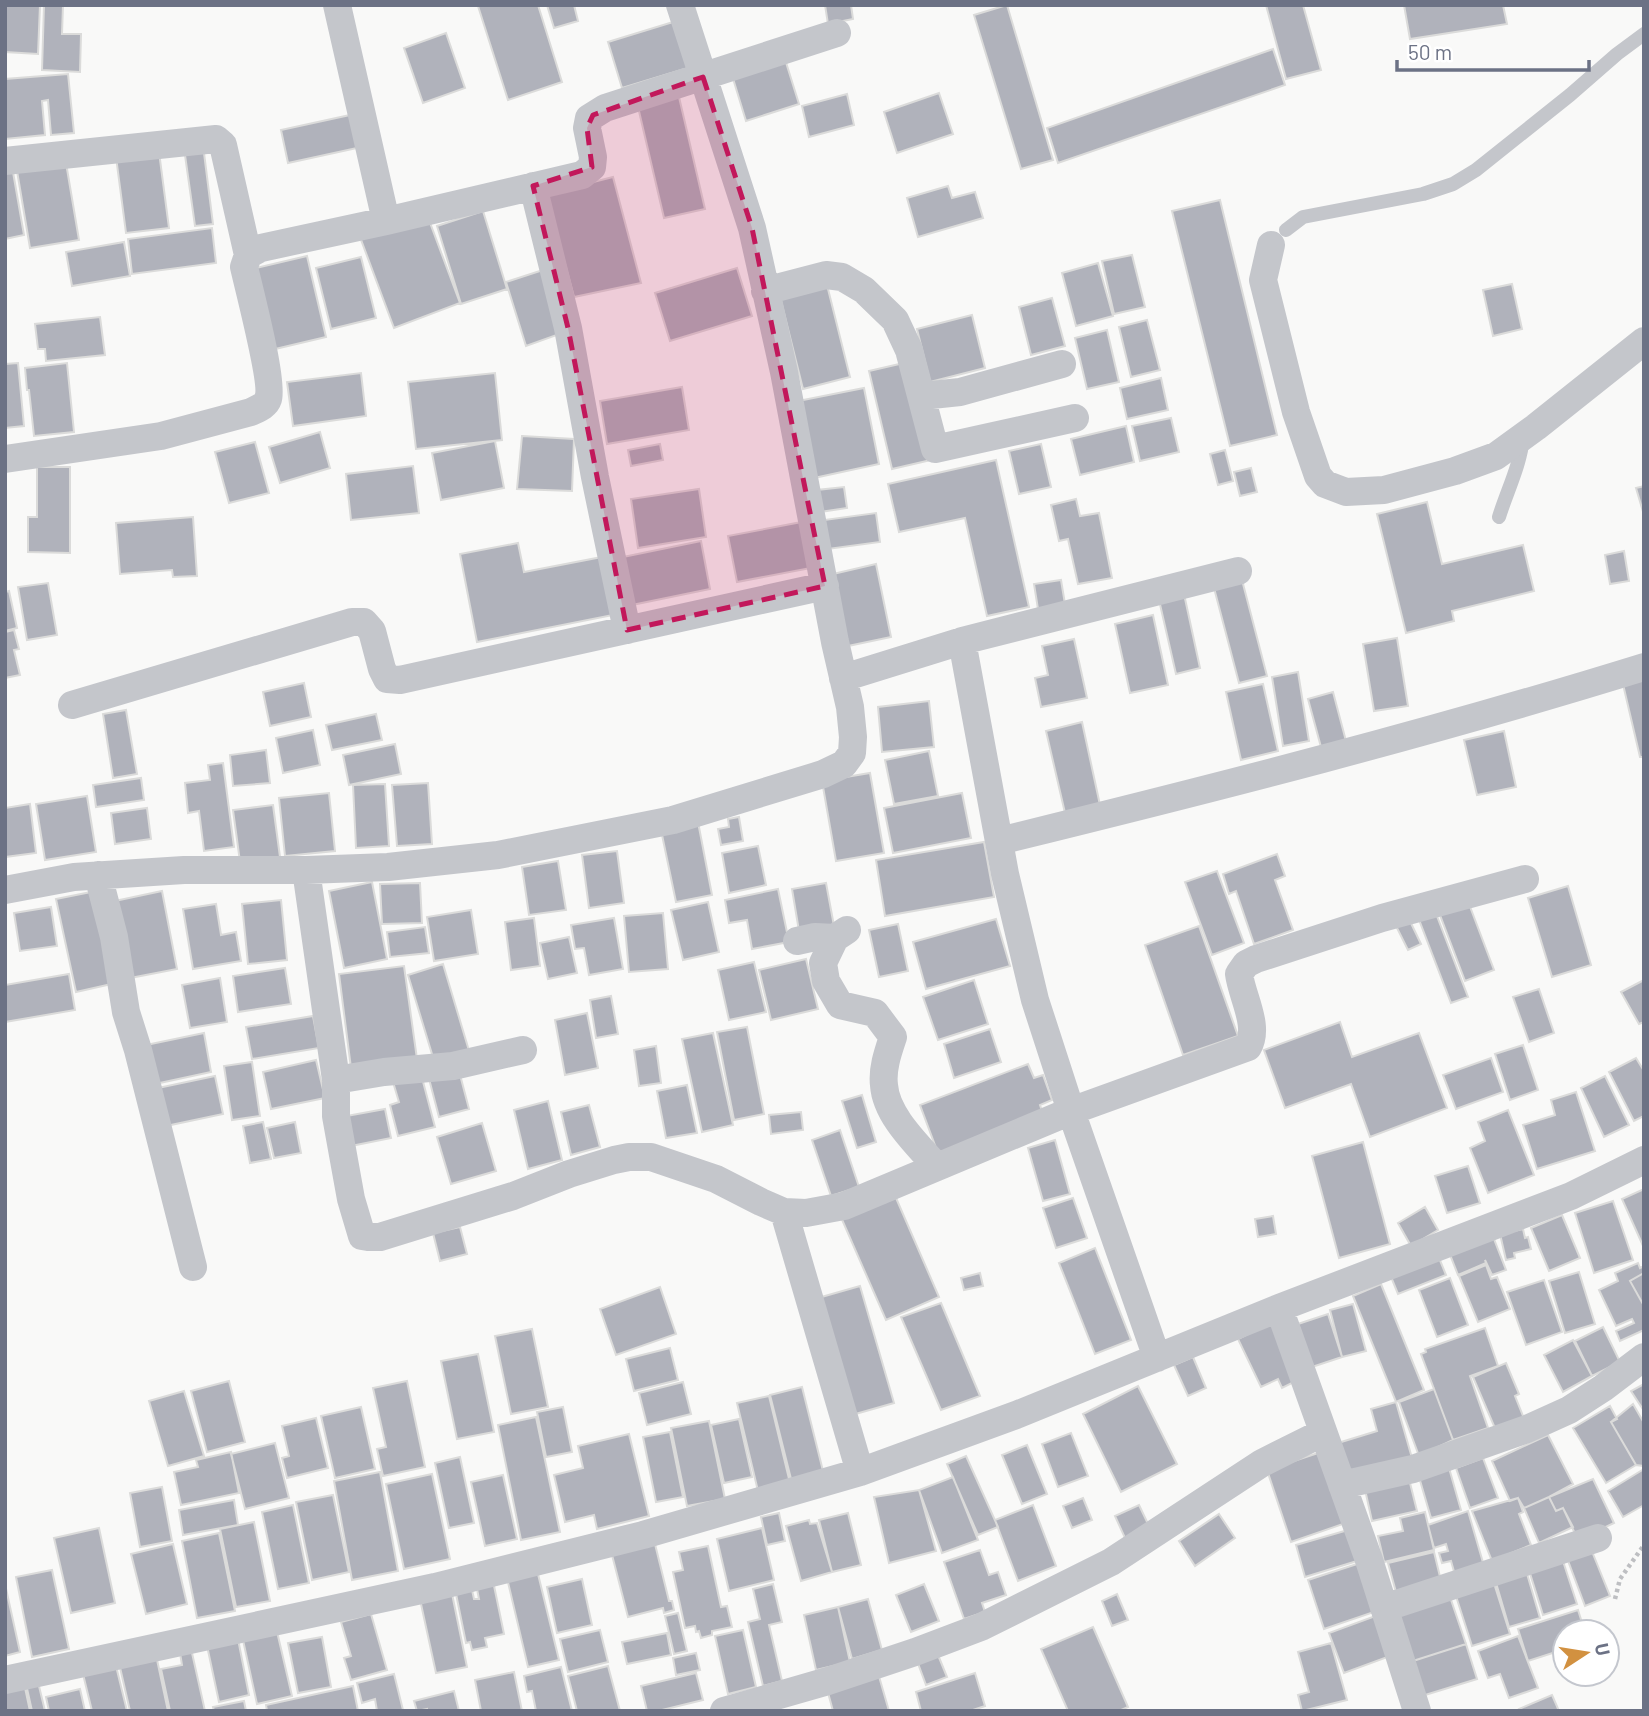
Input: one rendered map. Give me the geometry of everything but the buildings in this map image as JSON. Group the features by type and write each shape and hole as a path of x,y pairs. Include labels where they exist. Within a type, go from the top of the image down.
{"street":[{"path":"337,5 386,221"},
{"path":"5,891 97,875 184,870 388,867 498,855 673,820 823,774 844,764 852,752 850,707 784,372 755,239 680,5"},
{"path":"248,255 272,245 582,174 592,167 593,157 587,128 589,118 596,112 836,33"},
{"path":"5,161 216,139 223,145 248,255 244,267 268,376 268,399 251,412 161,436 5,459"},
{"path":"533,186 568,328 627,630"},
{"path":"1278,237 1263,280 1296,412 1318,476 1325,484 1346,492 1384,490 1455,471 1496,456 1524,437 1644,341"},
{"path":"765,291 827,275 842,277 864,290 895,320 909,350 935,449 1074,418"},
{"path":"922,396 960,392 1062,364"},
{"path":"843,678 961,641 1238,571"},
{"path":"72,705 352,622 364,622 372,631 387,679 400,680 825,586"},
{"path":"961,641 999,841 1035,1000 1157,1358"},
{"path":"999,841 1416,735 1644,667"},
{"path":"306,870 336,1080 336,1116 351,1199 362,1236 368,1237 380,1237 513,1196 569,1174 629,1157 651,1157 716,1179 784,1212 806,1213 844,1206 1071,1111 1248,1047 1253,1040 1253,1026 1240,974 1246,964 1256,959 1382,918 1525,879"},
{"path":"97,875 114,937 126,1012 193,1267"},
{"path":"797,941 841,934 823,963 826,981 841,1005 875,1013 892,1037 886,1058 883,1086 890,1107 894,1117 937,1167"},
{"path":"336,1080 384,1072 453,1066 523,1050"},
{"path":"5,1680 461,1580 643,1535 860,1472 1016,1415 1279,1308 1571,1196 1644,1160"},
{"path":"784,1212 860,1472"},
{"path":"1279,1308 1384,1608 1417,1711"},
{"path":"1342,1486 1413,1469 1527,1429 1569,1410 1604,1388 1644,1357"},
{"path":"724,1711 840,1677 981,1627 1111,1562 1262,1463 1322,1433"},
{"path":"1384,1608 1598,1538"}],"lane":[{"path":"1278,237 1303,217 1423,194 1453,184 1476,170 1644,34"},
{"path":"1499,517 1517,468 1524,437"}],"path":[{"path":"1615,1599 1620,1579 1644,1545"}],"highlighted area":[{"path":"703,77 752,228 825,586 627,630 568,328 533,186 592,167 587,128 593,115"}]}
